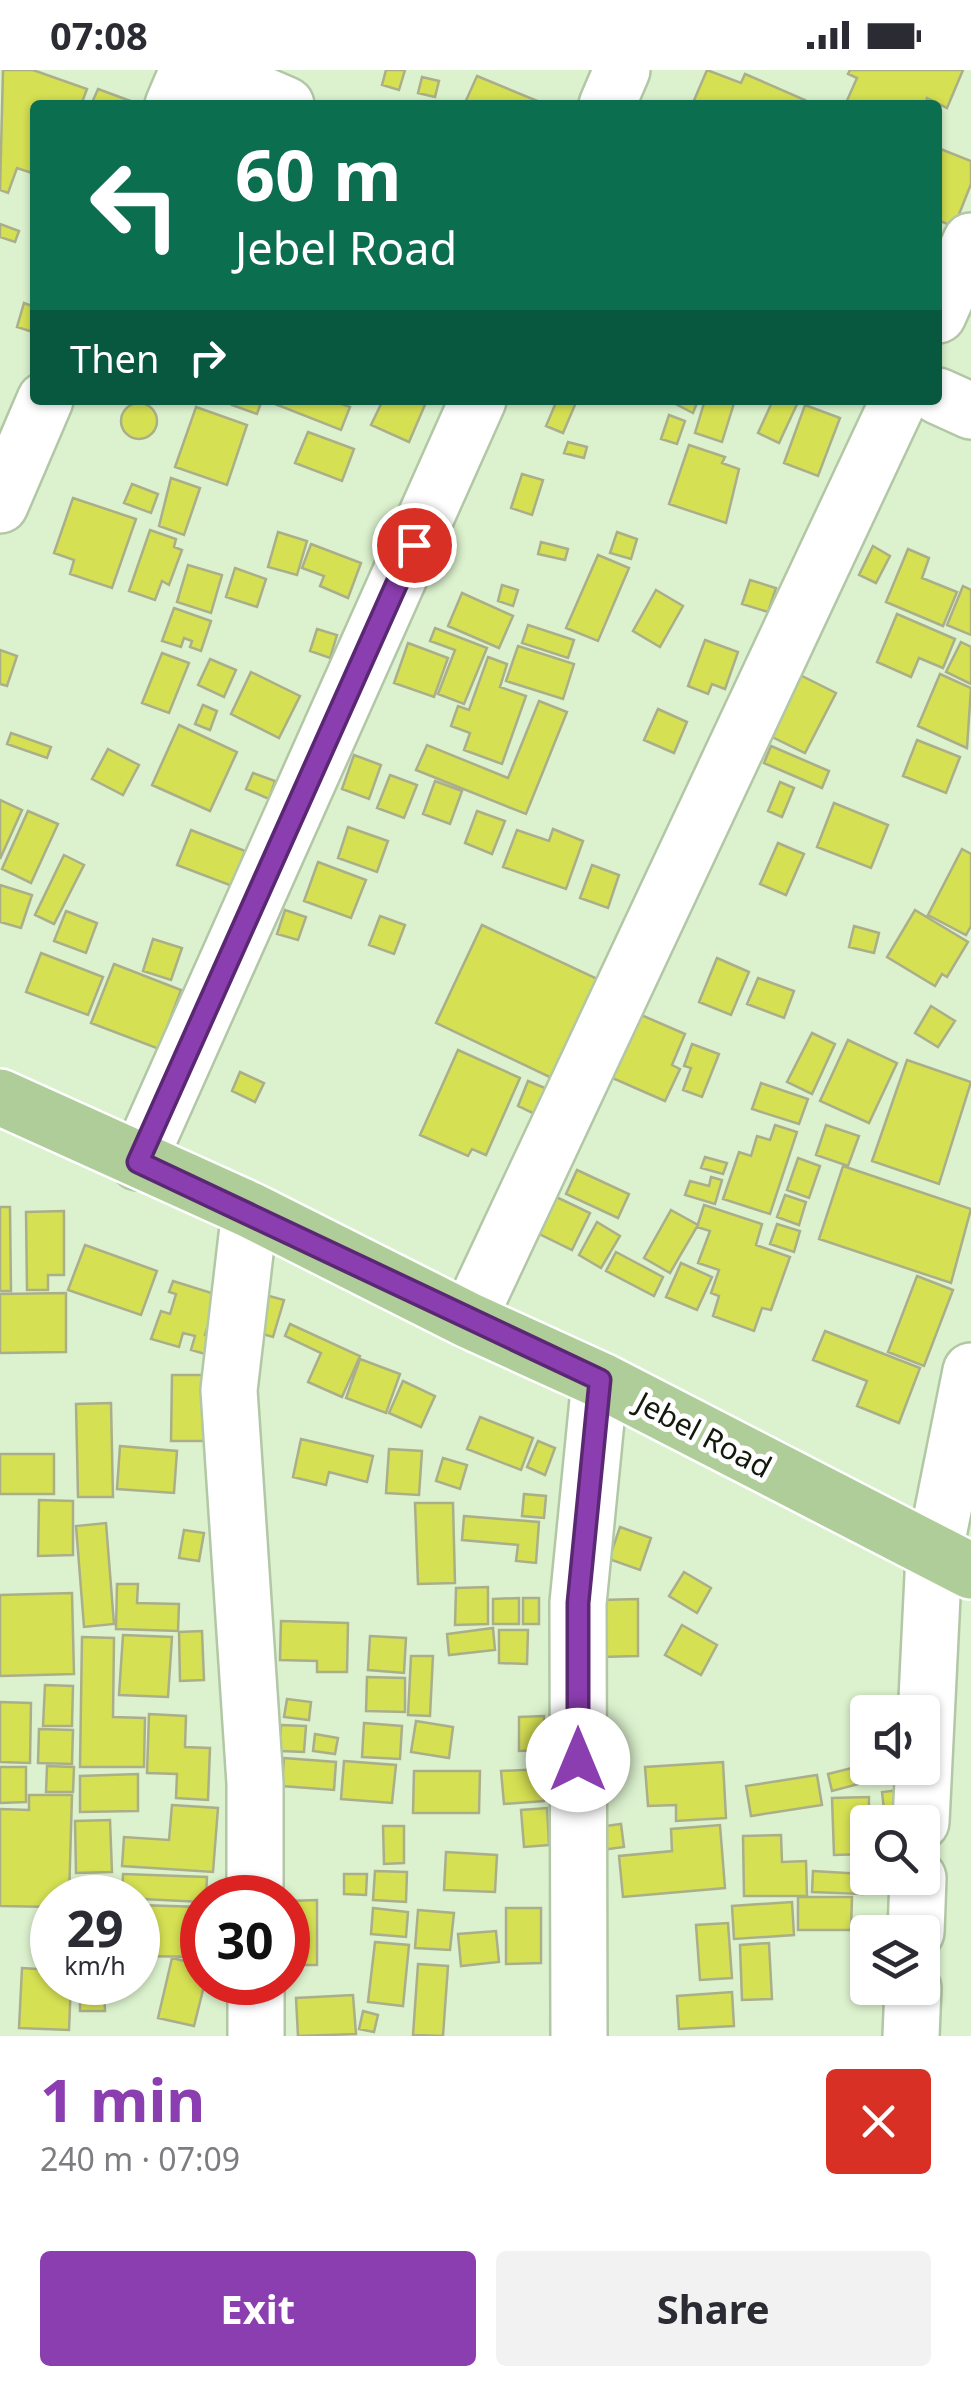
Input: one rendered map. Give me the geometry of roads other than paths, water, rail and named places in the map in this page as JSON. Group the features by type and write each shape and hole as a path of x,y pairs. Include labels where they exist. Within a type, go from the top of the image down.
{"main road":[{"name":"Jebel Road","path":"0,1098 250,1210 468,1320 600,1380 952,1563"}],"street":[{"path":"175,100 188,70"},
{"path":"205,70 274,100"},
{"path":"609,100 622,70"},
{"path":"942,307 971,241"},
{"path":"942,398 971,411"},
{"path":"0,504 43,405"},
{"path":"138,1162 476,405"},
{"path":"468,1320 897,405"},
{"path":"250,1210 228,1390 254,1783 255,1875"},
{"path":"923,1805 971,1372"},
{"path":"578,2036 578,1603 600,1380"},
{"path":"256,2005 256,2036"},
{"path":"910,2036 912,2005"}]}
